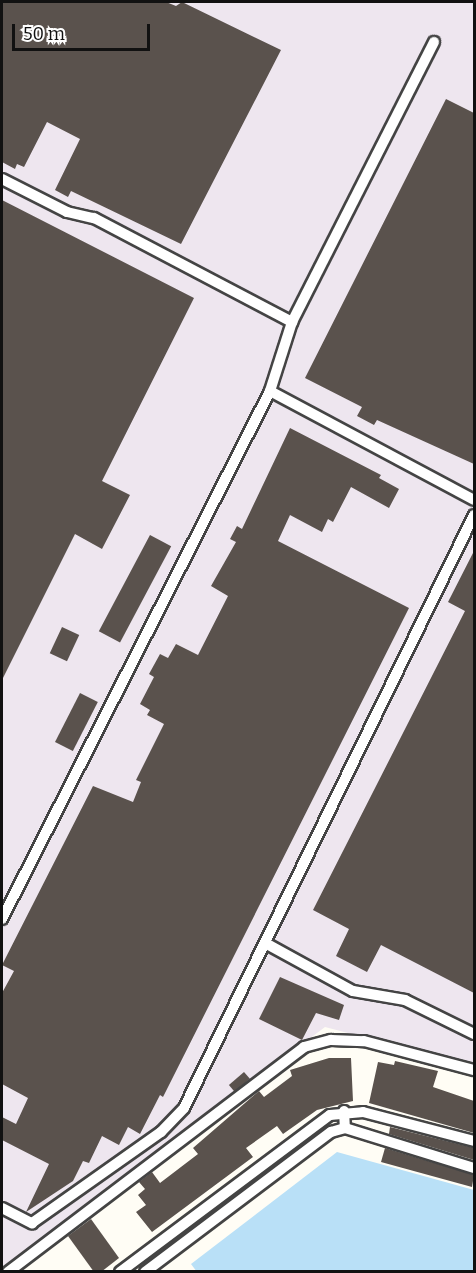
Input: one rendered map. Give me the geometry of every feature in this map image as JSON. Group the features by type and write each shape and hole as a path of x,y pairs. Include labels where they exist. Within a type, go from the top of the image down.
{"lane":[{"path":"2,919 270,391 292,322 434,42"},
{"path":"2,179 67,212 94,218 292,322"},
{"path":"270,391 474,500"},
{"path":"2,1208 32,1223 161,1132 184,1108 267,944 474,515"},
{"path":"267,944 353,991 405,1000 474,1034"},
{"path":"12,1270 304,1047 331,1040 364,1041 474,1070"},
{"path":"344,1111 345,1128"},
{"path":"120,1272 313,1125 344,1111 363,1112 474,1141"},
{"path":"145,1272 331,1132 345,1128 474,1168"}],"shaded area":[{"path":"2,2 474,2 474,1066 325,1027 2,1270"}],"water":[{"path":"337,1152 474,1190 474,1271 197,1272 191,1264"}],"building":[{"path":"2,2 166,2 176,6 182,2 281,50 181,244 71,191 68,197 55,190 80,139 47,122 24,167 17,164 15,169 2,162"},
{"path":"446,99 474,113 474,464 377,420 374,425 357,416 362,407 305,378"},
{"path":"2,200 194,298 102,481 130,495 102,549 75,534 2,680"},
{"path":"290,428 381,475 379,478 399,489 389,508 351,487 333,522 328,519 322,532 290,515 278,541 409,608 163,1097 160,1095 140,1134 128,1127 119,1145 102,1136 89,1163 83,1161 73,1181 26,1212 49,1164 2,1140 2,1117 16,1124 28,1098 2,1084 2,993 14,971 2,965 93,786 133,802 141,782 136,780 164,724 147,715 150,710 140,704 154,677 149,674 160,654 168,658 176,644 198,655 228,596 211,586 236,542 230,539 237,526 242,529"},
{"path":"150,535 171,546 120,643 99,631"},
{"path":"474,551 474,993 381,945 367,972 336,956 349,929 313,910 465,611 448,602"},
{"path":"62,627 79,635 67,661 50,653"},
{"path":"80,693 98,702 73,751 55,742"},
{"path":"280,977 344,1005 339,1020 316,1013 302,1040 259,1019"},
{"path":"329,1058 351,1058 353,1101 317,1110 283,1134 277,1126 246,1148 253,1157 152,1232 136,1212 146,1205 138,1195 145,1189 139,1182 152,1172 160,1183 198,1154 193,1148 259,1091 264,1097 292,1076 290,1070"},
{"path":"395,1061 438,1071 433,1087 474,1101 474,1133 369,1103 378,1062 394,1065"},
{"path":"244,1072 250,1079 235,1092 229,1085"},
{"path":"390,1127 474,1148 474,1160 389,1134"},
{"path":"385,1148 474,1175 472,1187 381,1162"},
{"path":"91,1219 119,1258 101,1272 94,1272 68,1236"}]}
